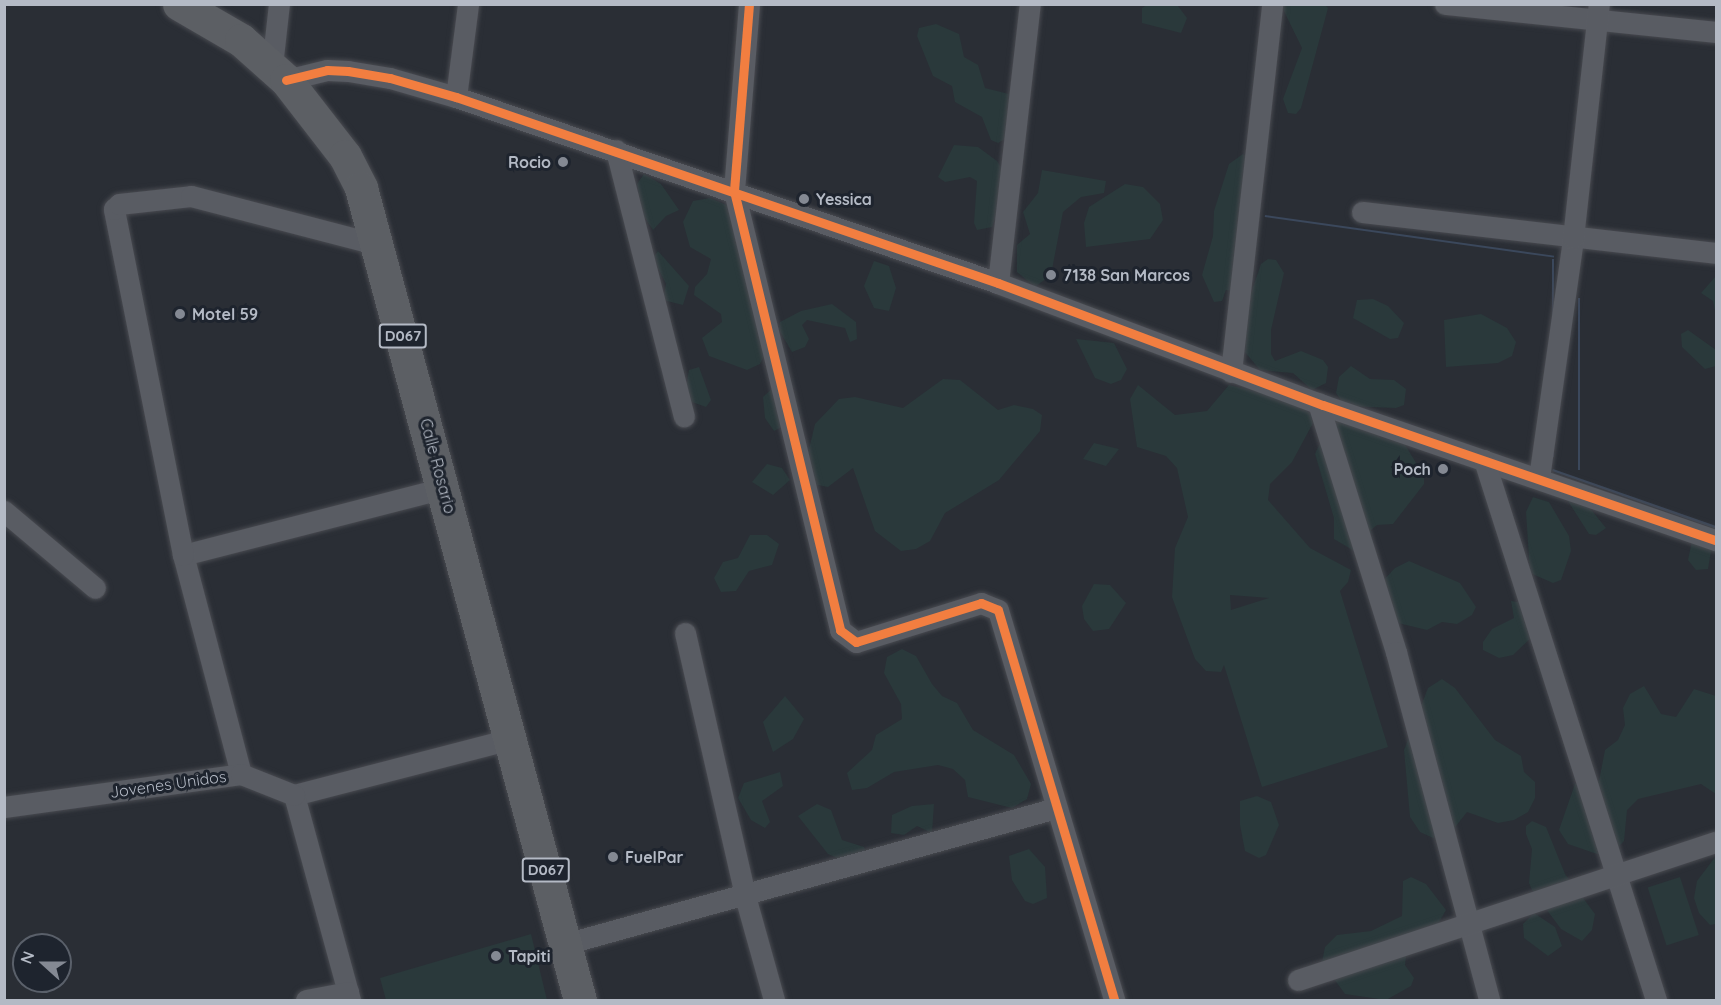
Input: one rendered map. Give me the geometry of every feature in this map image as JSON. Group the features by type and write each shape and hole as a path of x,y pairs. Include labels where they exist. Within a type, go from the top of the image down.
{"main road":[{"name":"Calle Rosario","path":"179,4 241,40 279,73 345,156 361,188 379,245 580,1000"}],"street":[{"path":"279,4 279,73 348,71 390,78 456,97 616,150 998,283 1231,372 1716,540"},
{"path":"456,97 468,4"},
{"path":"749,4 734,191 840,630 856,642 981,603 995,606 1114,1000"},
{"path":"998,283 1030,4"},
{"path":"1231,372 1272,4"},
{"path":"1445,4 1598,11 1716,32"},
{"path":"1539,478 1573,238 1598,11"},
{"path":"616,150 684,416"},
{"path":"241,774 183,555 114,209 119,204 191,196 379,245"},
{"path":"1362,212 1716,253"},
{"path":"1318,403 1396,652 1467,924 1490,1000"},
{"path":"1484,460 1656,1000"},
{"path":"183,555 444,488"},
{"path":"4,511 95,588"},
{"path":"685,633 745,896 774,1000"},
{"path":"306,1000 349,996 294,795 511,739"},
{"name":"Jovenes Unidos","path":"4,807 241,774 294,795"},
{"path":"566,944 1056,808"},
{"path":"1298,980 1716,842"}],"shaded area":[{"path":"1147,5 1178,6 1187,18 1181,33 1142,23 1142,8"},
{"path":"1281,5 1325,5 1328,8 1301,108 1296,114 1288,113 1283,99 1302,48"},
{"path":"936,24 959,34 964,57 978,65 985,88 1017,96 1012,135 998,143 991,140 982,117 955,102 952,86 933,76 917,36 919,28"},
{"path":"954,145 978,147 997,161 1010,181 992,227 977,230 974,223 977,181 970,177 945,182 938,177"},
{"path":"1243,154 1250,159 1240,293 1226,290 1222,301 1214,302 1202,275 1213,236 1214,211 1229,164"},
{"path":"1042,170 1106,181 1104,193 1081,197 1063,212 1051,275 1035,287 1017,272 1017,245 1030,234 1023,212 1038,193"},
{"path":"644,174 661,184 679,210 666,216 653,230 643,215 637,184"},
{"path":"1125,184 1143,187 1160,204 1163,220 1150,239 1086,247 1084,223 1089,207"},
{"path":"710,198 740,211 774,334 760,364 747,370 709,356 702,338 722,322 721,314 694,295 695,287 707,274 711,259 690,247 683,222 693,201"},
{"path":"658,251 689,286 683,305 663,300 666,284 653,258"},
{"path":"1268,259 1276,260 1284,273 1271,330 1271,354 1275,361 1301,351 1323,360 1328,367 1326,383 1312,390 1293,373 1260,370 1245,352 1248,302 1261,264"},
{"path":"874,261 889,266 896,288 889,311 874,308 864,286"},
{"path":"1716,276 1716,316 1713,301 1701,293"},
{"path":"1373,299 1388,306 1404,323 1398,338 1390,339 1353,318 1357,300"},
{"path":"832,304 856,322 857,339 850,342 845,328 807,320 802,325 809,339 805,347 792,352 779,330 780,322 801,311"},
{"path":"1481,314 1507,328 1516,342 1512,356 1498,363 1446,367 1444,320"},
{"path":"1688,330 1716,350 1716,366 1705,369 1682,347 1681,334"},
{"path":"1076,339 1114,343 1127,369 1121,380 1111,384 1095,378"},
{"path":"1351,366 1370,379 1394,380 1406,389 1404,405 1396,408 1345,406 1336,393 1339,377"},
{"path":"699,367 711,400 706,407 684,399 689,370"},
{"path":"943,379 960,380 998,410 1014,405 1033,409 1042,415 1040,431 999,480 945,513 930,541 916,549 901,551 875,531 853,468 828,487 813,484 804,470 815,424 839,399 855,397 903,408"},
{"path":"1138,385 1175,415 1207,411 1229,385 1292,400 1310,413 1313,423 1292,462 1270,484 1268,500 1310,548 1351,570 1348,582 1340,591 1388,747 1262,787 1224,665 1221,672 1206,671 1195,659 1172,597 1175,548 1188,517 1177,468 1166,456 1137,447 1130,399","holes":["1230,595 1269,598 1231,610"]},
{"path":"774,387 792,422 774,431 765,418 763,397"},
{"path":"1337,417 1363,422 1381,438 1404,443 1424,476 1424,484 1393,524 1377,525 1371,530 1369,553 1361,555 1334,539 1334,518 1315,454 1326,430"},
{"path":"1094,443 1119,449 1106,466 1083,459"},
{"path":"767,464 782,468 790,480 773,495 752,482"},
{"path":"1568,490 1576,491 1606,528 1596,535 1589,534 1568,501"},
{"path":"1533,497 1549,502 1569,536 1571,551 1561,580 1553,583 1530,573 1526,512"},
{"path":"750,535 767,535 779,544 772,565 749,571 736,591 721,592 714,578 723,562 738,558"},
{"path":"1693,536 1713,539 1708,569 1696,570 1688,560"},
{"path":"1409,561 1460,583 1476,607 1472,615 1457,624 1442,622 1427,630 1394,622 1379,585 1395,568"},
{"path":"1094,584 1110,585 1126,603 1109,629 1093,631 1084,619 1082,606"},
{"path":"1511,601 1524,603 1538,631 1513,655 1499,658 1483,650 1483,642 1492,629 1514,618"},
{"path":"902,649 916,656 932,684 942,696 957,703 973,730 1014,755 1031,784 1027,799 1012,808 968,797 965,780 953,769 938,765 894,772 867,788 852,790 847,773 872,750 876,735 902,719 901,704 884,673 887,657"},
{"path":"1442,679 1455,688 1495,740 1521,756 1524,772 1535,782 1535,798 1528,812 1514,820 1498,823 1467,812 1449,835 1433,838 1420,832 1410,817 1404,750 1428,688"},
{"path":"1644,686 1661,714 1676,717 1694,689 1716,696 1716,794 1701,784 1638,799 1627,810 1624,841 1613,852 1597,854 1568,844 1559,830 1575,784 1599,781 1605,750 1618,740 1625,725 1623,708 1630,694"},
{"path":"785,696 804,719 793,739 773,752 763,722"},
{"path":"780,772 783,786 762,801 770,822 765,828 751,820 738,798 744,783"},
{"path":"1257,796 1271,802 1279,825 1266,855 1259,858 1245,851 1240,825 1240,801"},
{"path":"817,804 831,810 842,840 864,847 867,855 842,860 828,854 798,816"},
{"path":"934,804 932,833 917,826 904,835 891,833 892,815 912,806"},
{"path":"1532,821 1546,827 1565,874 1595,914 1592,930 1582,941 1561,929 1529,883 1532,849 1526,834 1526,826"},
{"path":"1029,849 1045,867 1047,898 1033,904 1025,901 1012,880 1009,856"},
{"path":"1716,856 1716,924 1710,925 1699,913 1694,898 1697,881"},
{"path":"1411,877 1426,884 1446,910 1438,924 1407,950 1405,965 1414,978 1411,986 1386,1000 1345,994 1322,962 1325,947 1337,935 1371,931 1402,916 1403,881"},
{"path":"1680,877 1699,935 1667,946 1648,888"},
{"path":"1534,913 1555,927 1562,946 1548,956 1524,938 1523,924"},
{"name":"Tapiti","path":"531,934 547,1000 386,1000 380,978"}],"water":[{"path":"1265,215 1554,256 1554,258 1265,217"},
{"path":"1552,259 1554,259 1554,457 1552,457"},
{"path":"1578,298 1580,298 1580,470 1578,470"},
{"path":"1553,469 1716,526 1716,529 1552,471"}],"cycle path":[{"path":"749,4 734,191 840,630 856,642 981,603 998,610 1114,1000"},
{"path":"286,80 327,70 348,71 390,78 456,97 998,283 1323,405 1716,540"}],"place":[{"name":"Rocio","path":"563,162"},
{"name":"Yessica","path":"804,199"},
{"name":"7138 San Marcos","path":"1051,275"},
{"name":"Motel 59","path":"180,314"},
{"name":"Poch","path":"1443,469"},
{"name":"FuelPar","path":"613,857"},
{"name":"Tapiti","path":"496,956"}]}
